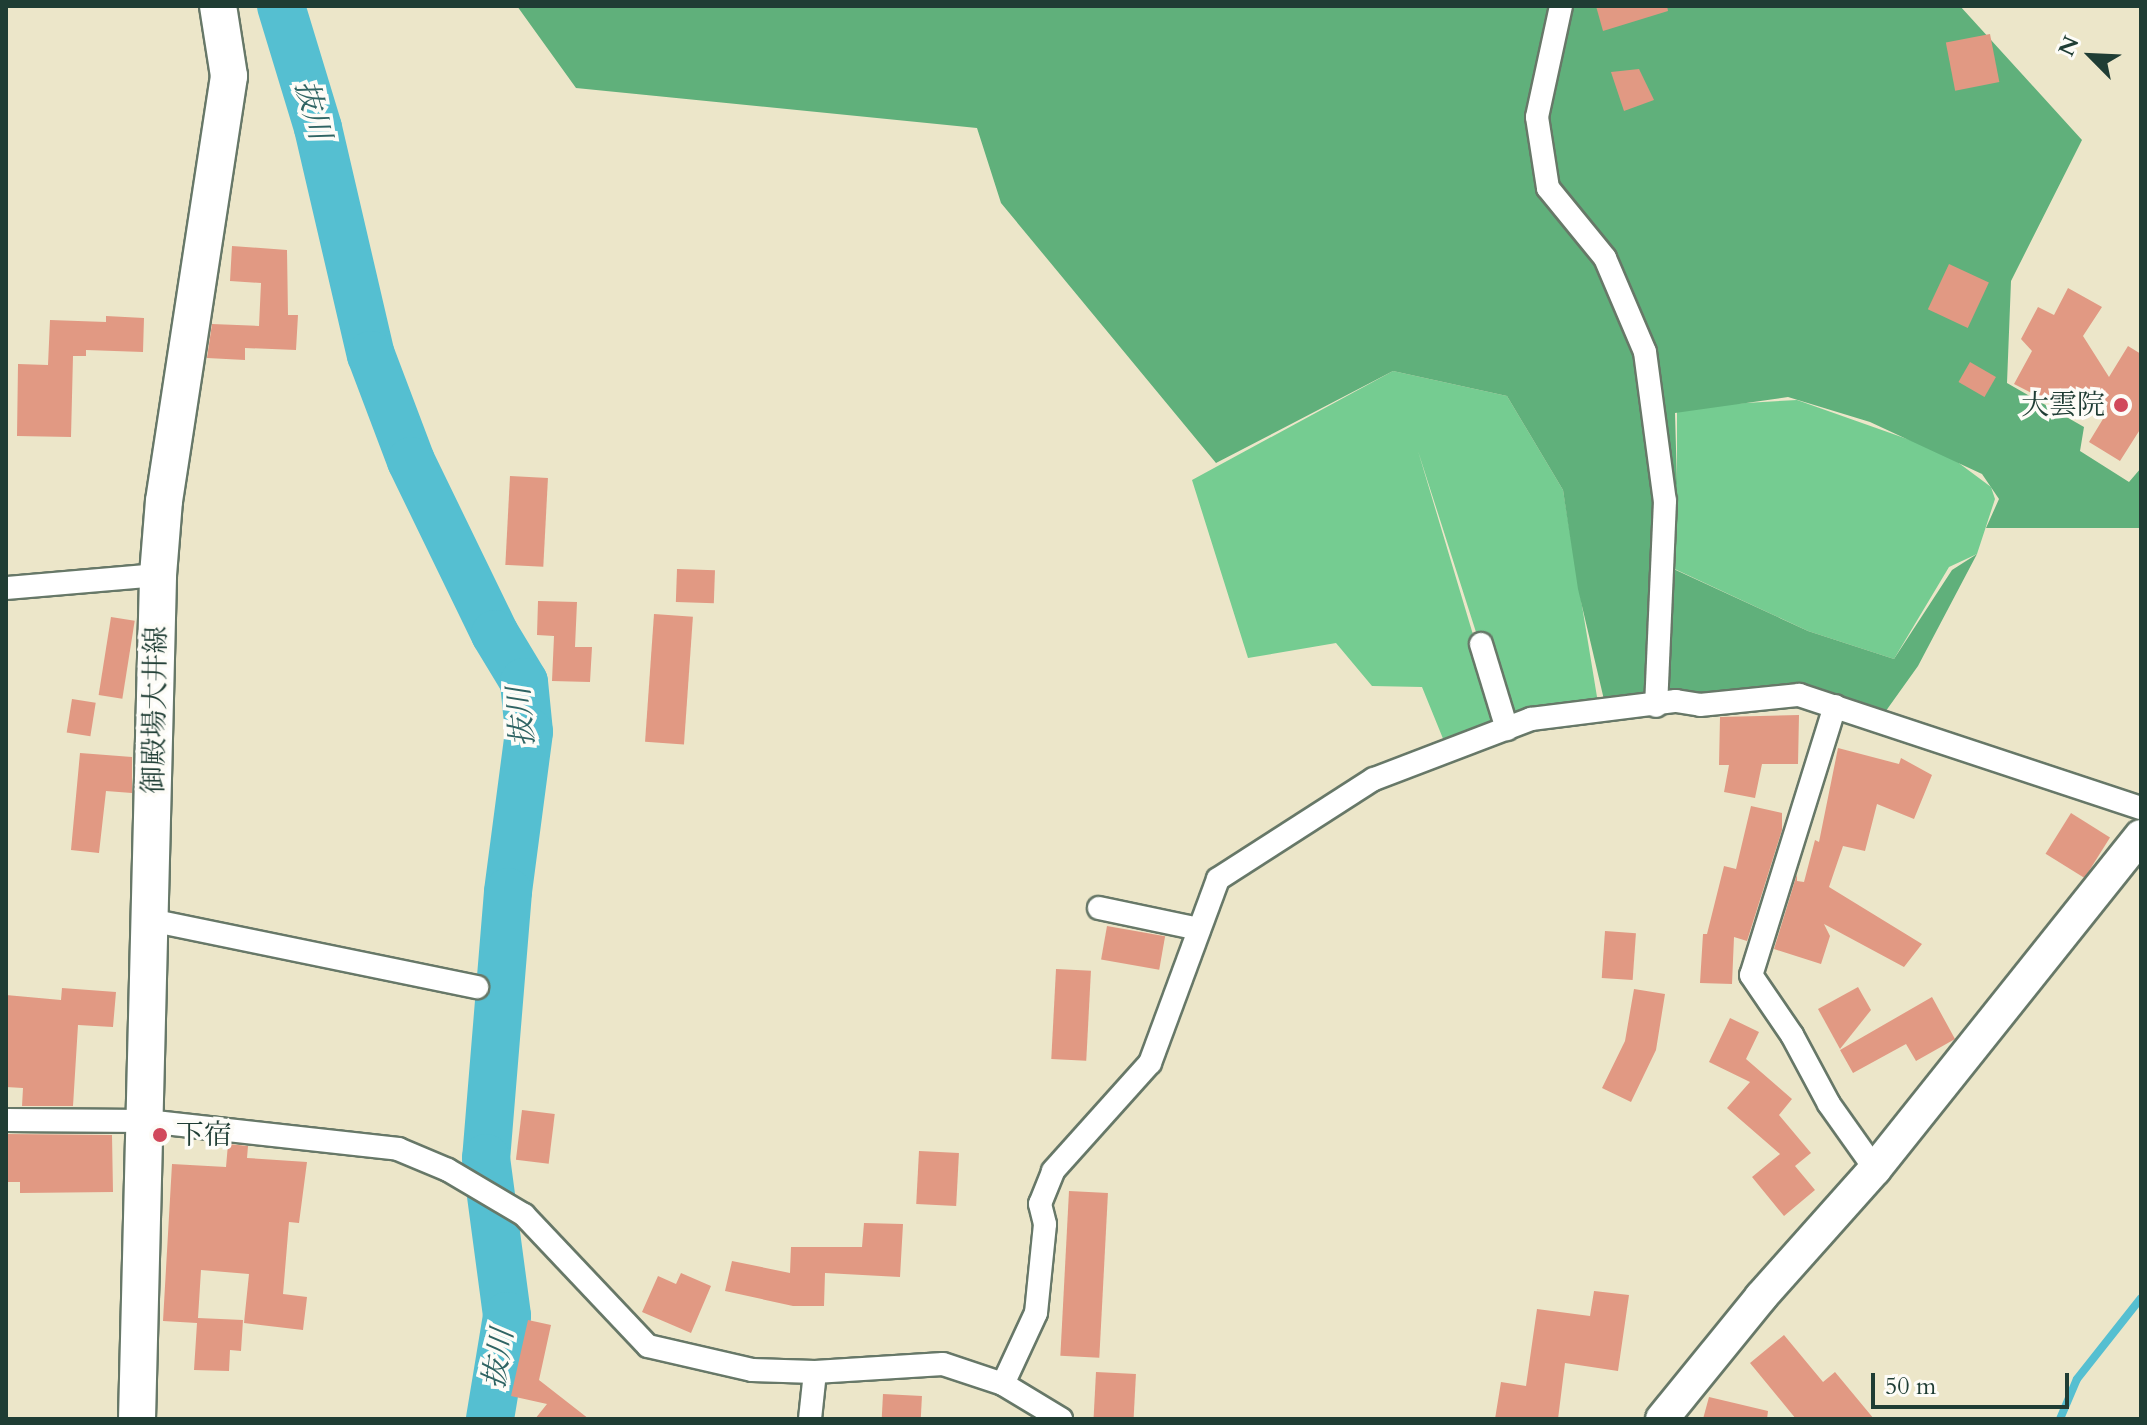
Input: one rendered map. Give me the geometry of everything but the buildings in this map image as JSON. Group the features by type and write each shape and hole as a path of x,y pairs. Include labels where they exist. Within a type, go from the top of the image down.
{"main road":[{"name":"御殿場大井線","path":"137,1419 158,575 164,501 229,76 218,6"}],"street":[{"path":"1561,6 1537,117 1548,188 1605,258 1645,352 1665,501 1656,706"},
{"path":"6,588 158,575"},
{"path":"1481,644 1507,729"},
{"path":"1003,1384 1036,1313 1045,1224 1040,1204 1053,1171 1150,1063 1218,879 1326,806 1374,779 1531,719 1799,695 2141,808"},
{"path":"1835,706 1751,975 1792,1035 1829,1104 1875,1169"},
{"path":"1662,1419 1761,1297 1875,1169 2141,836"},
{"path":"1099,908 1199,929"},
{"path":"150,920 477,987"},
{"path":"6,1120 146,1121 398,1149 448,1170 524,1215 648,1346 752,1370 815,1372 943,1364 1003,1384 1061,1419"},
{"path":"810,1419 815,1372"}],"green space":[{"path":"517,6 1960,6 2082,140 2011,281 2007,383 2084,427 2080,451 2129,482 2141,468 2141,528 1986,528 1999,499 1982,474 1870,422 1788,397 1675,413 1677,484 1667,566 1808,631 1894,659 1952,570 1977,554 1918,666 1883,715 1788,691 1605,704 1578,589 1563,490 1507,396 1393,371 1216,463 1001,203 977,128 576,88"},
{"path":"1393,371 1507,396 1563,490 1599,709 1507,729 1418,451 1501,728 1446,746 1422,687 1372,686 1336,643 1248,658 1192,480"},
{"path":"1797,400 1944,452 1991,487 1995,499 1977,554 1949,567 1894,659 1808,631 1666,565 1677,480 1677,407"}],"waterway":[{"name":"抜川","path":"281,6 318,128 371,355 411,461 495,634 524,682 529,732 508,892 486,1158 507,1316 490,1419"},
{"path":"2060,1419 2077,1379 2141,1298"}],"place":[{"name":"大雲院","path":"2121,405"},
{"name":"下宿","path":"160,1135"}]}
